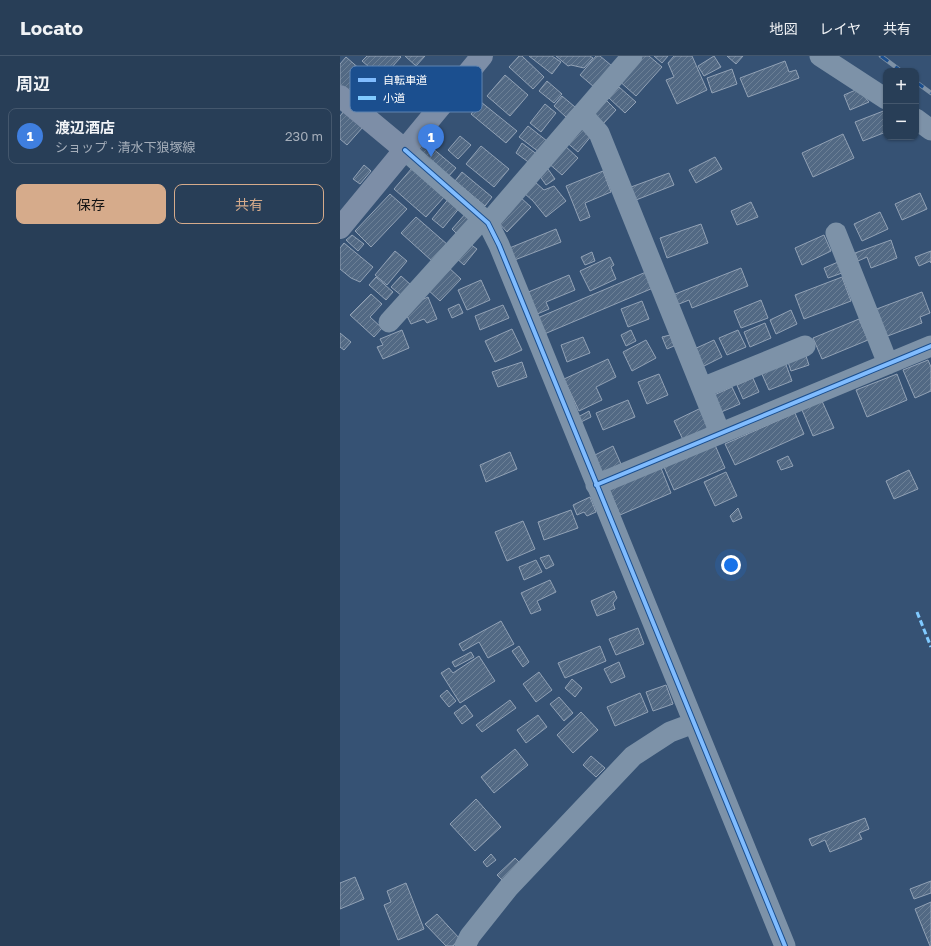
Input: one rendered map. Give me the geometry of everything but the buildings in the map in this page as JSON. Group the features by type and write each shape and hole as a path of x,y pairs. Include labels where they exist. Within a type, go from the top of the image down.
{"main road":[{"path":"474,66 482,56"},
{"path":"340,96 350,104"},
{"path":"359,112 405,150"},
{"path":"340,228 436,112"}],"street":[{"path":"389,322 486,221 632,56"},
{"path":"820,56 883,97"},
{"path":"582,114 599,132 720,433"},
{"path":"919,121 931,130"},
{"path":"405,150 486,221 502,252 785,946"},
{"path":"836,233 888,364"},
{"path":"702,388 805,346"},
{"path":"596,485 931,346"},
{"path":"465,946 470,936 509,888 633,756 670,732 694,724"}],"railway":[{"path":"881,56 897,68"},
{"path":"919,84 931,93"}],"marked path":[{"path":"917,612 931,647"}],"cycle path":[{"path":"405,150 488,223 499,245 785,946"},
{"path":"596,485 931,346"}],"place":[{"name":"渡辺酒店","path":"431,157"}]}
